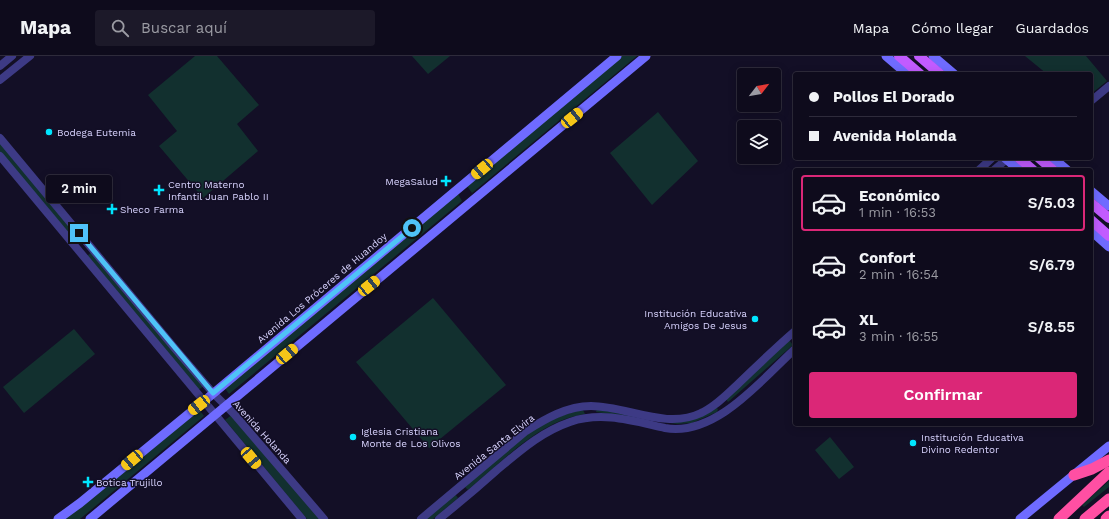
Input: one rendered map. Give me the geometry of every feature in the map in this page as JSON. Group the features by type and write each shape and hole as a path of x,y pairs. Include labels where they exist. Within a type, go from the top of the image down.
{"highway":[{"path":"1074,475 1092,469 1109,460"},
{"path":"1059,519 1109,472"},
{"path":"1085,519 1109,499"},
{"path":"1106,519 1109,516"}],"main road":[{"name":"Avenida Los Próceres de Huandoy","path":"58,519 80,503 203,402 617,56"},
{"path":"90,519 646,56"},
{"path":"886,56 905,72"},
{"path":"899,56 918,72"},
{"path":"919,56 938,72"},
{"path":"933,56 952,72"},
{"path":"1008,160 1017,168"},
{"path":"1021,160 1030,168"},
{"path":"1041,160 1051,168"},
{"path":"1055,160 1065,168"},
{"path":"1093,193 1109,206"},
{"path":"1093,205 1109,218"},
{"path":"1093,222 1109,236"},
{"path":"1093,233 1109,247"},
{"path":"1020,519 1109,446"}],"street":[{"path":"0,66 12,56"},
{"path":"0,80 30,56"},
{"path":"1093,99 1109,86"},
{"name":"Avenida Holanda","path":"0,138 213,393 244,425 324,519"},
{"path":"0,156 203,402 215,414 302,519"},
{"path":"981,168 990,160"},
{"path":"996,168 1004,160"},
{"name":"Avenida Santa Elvira","path":"421,519 526,431 540,422 572,409 591,406 670,420 685,418 702,413 717,403 793,333"},
{"name":"Avenida Santa Elvira","path":"439,519 534,440 558,426 585,418 601,416 667,428 692,427 705,423 730,408 793,351"}],"green space":[{"path":"195,56 217,56 259,105 237,124 258,151 203,198 159,146 177,131 148,95"},
{"path":"412,56 450,56 428,74"},
{"path":"620,56 637,56 472,193 467,186"},
{"path":"1025,56 1086,56 1107,81 1093,92 1093,72 1045,72"},
{"path":"658,112 698,161 652,205 610,153"},
{"path":"0,142 81,237 76,242 0,152"},
{"path":"457,192 462,201 229,394 224,387"},
{"path":"93,251 204,386 198,390 87,256"},
{"path":"433,298 506,385 429,448 356,362"},
{"path":"74,329 95,354 24,413 3,387"},
{"path":"789,340 793,345 728,402 726,399"},
{"path":"715,407 718,409 717,412 692,423 677,424 596,412 597,409 661,421"},
{"path":"198,408 204,416 80,519 64,519"},
{"path":"583,410 585,414 568,418 537,433 508,455 468,490 464,486 505,451 534,430 566,414"},
{"path":"233,414 320,519 307,519 225,420"},
{"path":"830,437 854,467 839,479 815,450"},
{"path":"1109,481 1109,487 1084,507 1082,505"},
{"path":"455,494 458,498 433,519 424,519"}],"place":[{"name":"Bodega Eutemia","path":"49,132"},
{"name":"MegaSalud","path":"446,181"},
{"name":"Centro Materno Infantil Juan Pablo II","path":"159,190"},
{"name":"Sheco Farma","path":"112,209"},
{"name":"Institución Educativa Amigos De Jesus","path":"755,319"},
{"name":"Iglesia Cristiana Monte de Los Olivos","path":"353,437"},
{"name":"Institución Educativa Divino Redentor","path":"913,443"},
{"name":"Botica Trujillo","path":"88,482"}],"route":[{"path":"79,233 213,393 335,290 412,228"}]}
